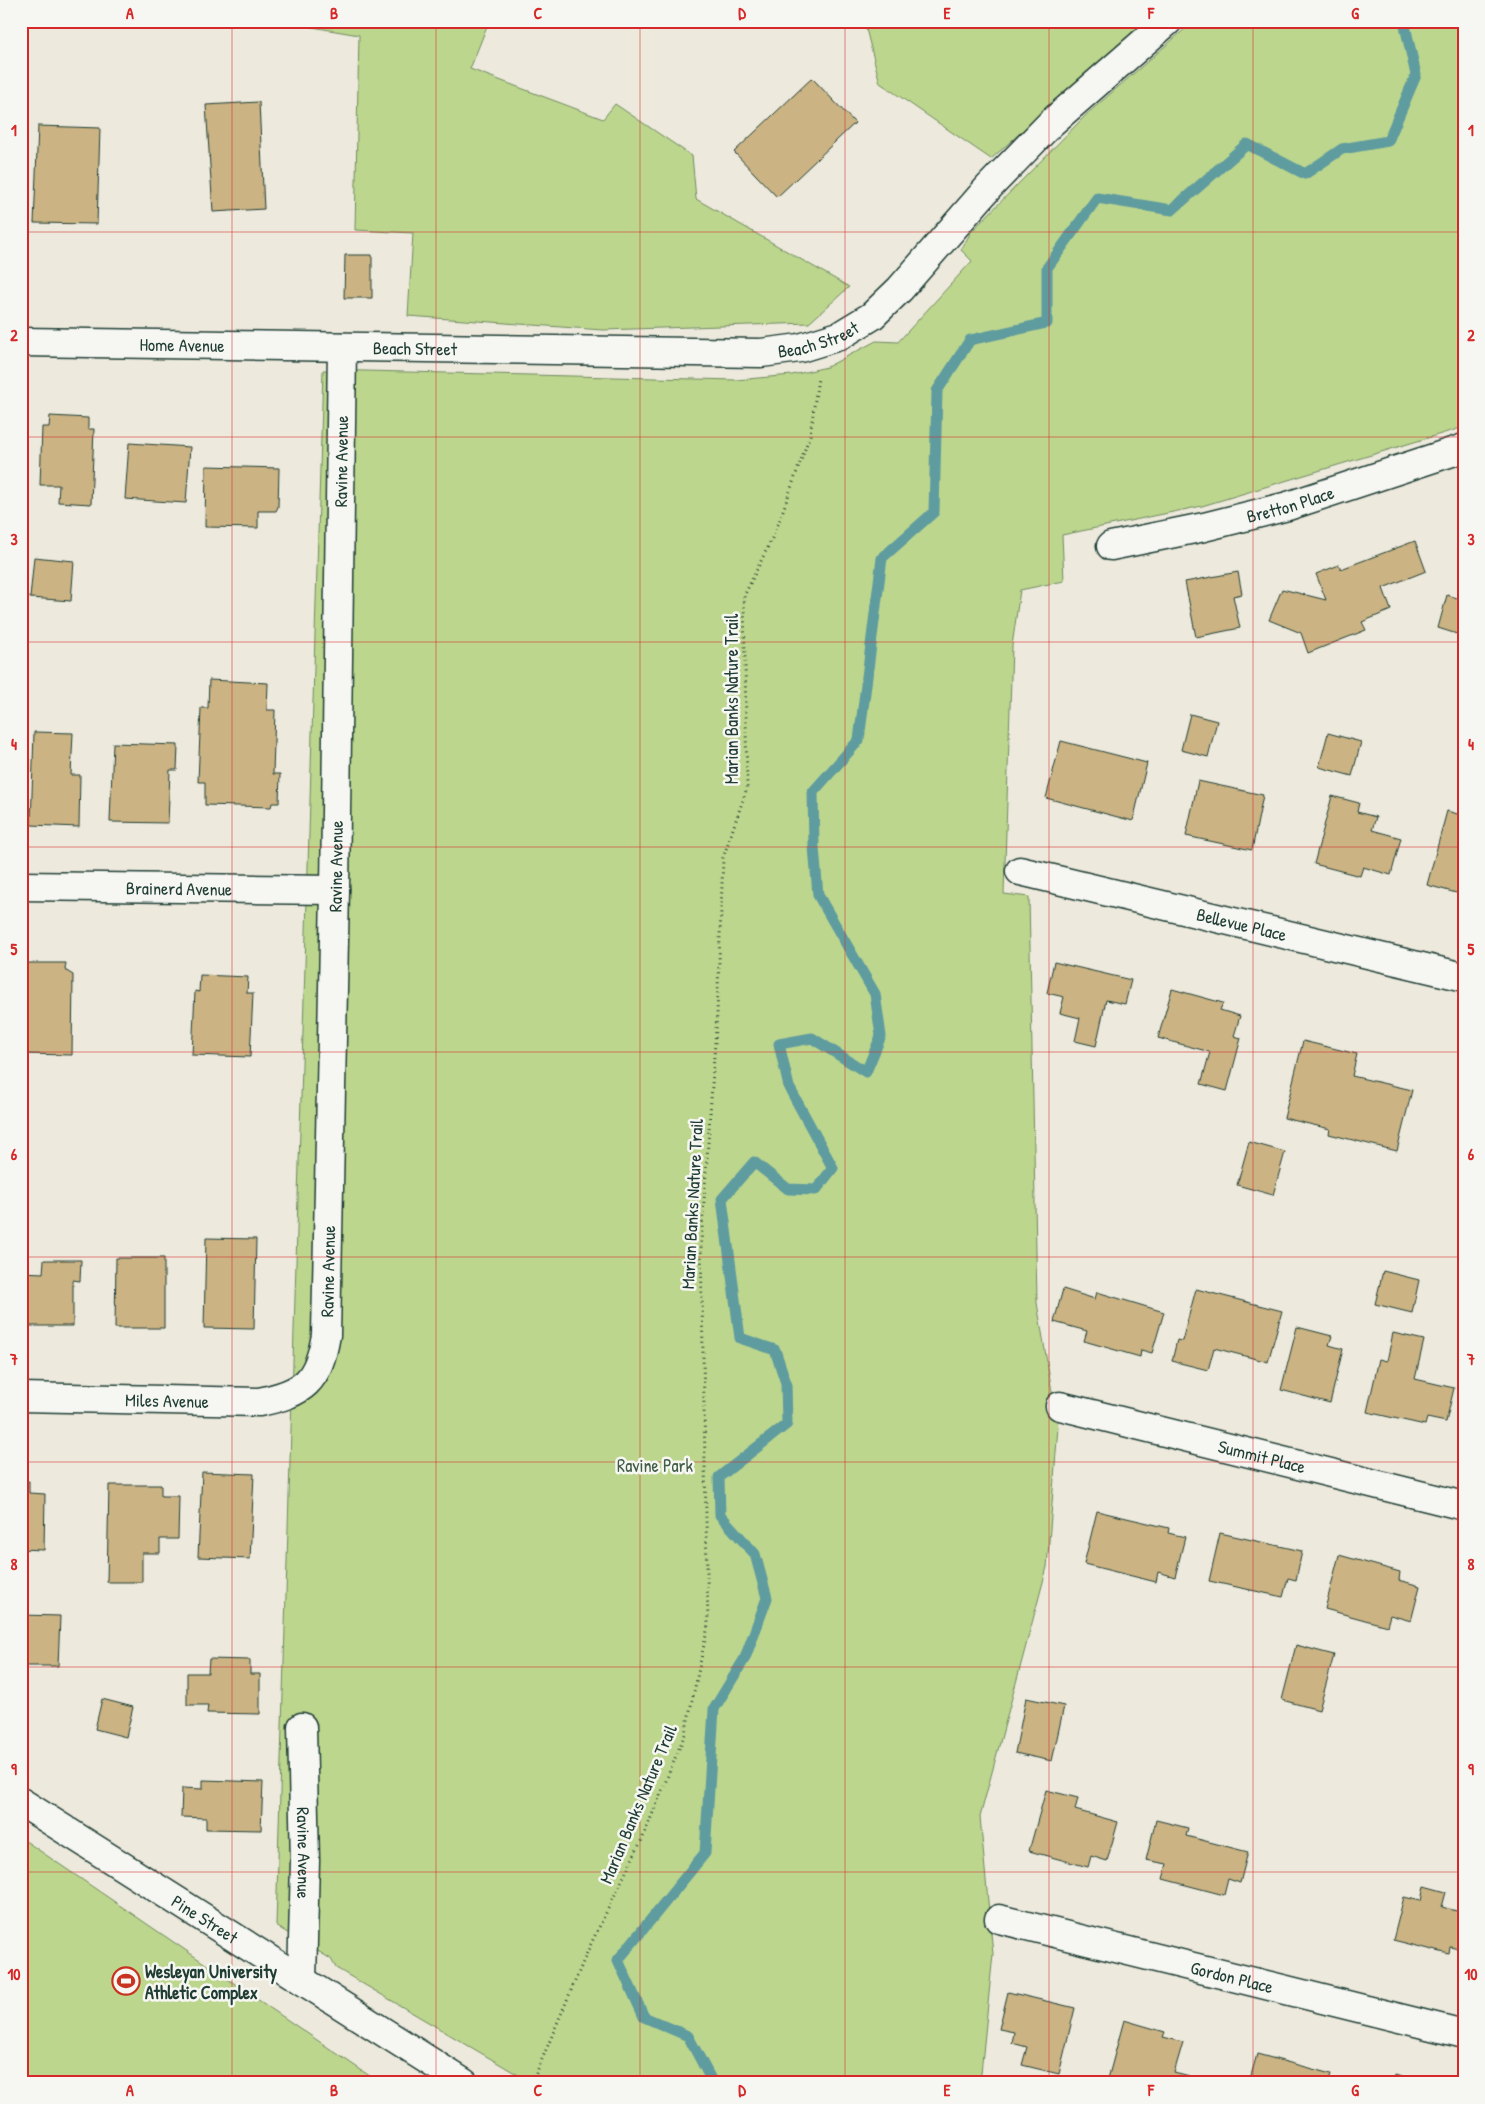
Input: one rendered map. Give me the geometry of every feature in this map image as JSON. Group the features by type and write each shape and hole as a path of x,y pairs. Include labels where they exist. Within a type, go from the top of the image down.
{"street":[{"name":"Beach Street","path":"342,347 761,353 800,348 839,336 872,316 900,289 989,187 1052,123 1168,21"},
{"name":"Home Avenue","path":"21,342 342,347"},
{"name":"Ravine Avenue","path":"308,1382 322,1359 326,1335 335,890 342,347"},
{"name":"Bretton Place","path":"1111,546 1204,527 1288,506 1464,448"},
{"name":"Bellevue Place","path":"1020,871 1464,977"},
{"name":"Brainerd Avenue","path":"21,886 335,890"},
{"name":"Miles Avenue","path":"21,1397 259,1402 285,1397 308,1382"},
{"name":"Summit Place","path":"1060,1406 1464,1506"},
{"name":"Ravine Avenue","path":"302,1727 305,1861 302,1980"},
{"name":"Pine Street","path":"21,1802 464,2083"},
{"name":"Gordon Place","path":"999,1919 1464,2034"}],"path":[{"name":"Marian Banks Nature Trail","path":"532,2083 589,1948 643,1837 685,1734 708,1626 700,1243 717,1014 722,858 747,788 744,596 776,530 810,435 824,340"}],"green space":[{"path":"277,21 489,21 470,69 603,119 615,104 692,156 696,199 849,287 809,323 603,330 408,316 413,233 355,230 359,35"},
{"path":"864,21 1145,21 991,159 880,83"},
{"name":"Ravine Park","path":"1194,21 1464,21 1464,427 1202,506 1062,535 1064,581 1020,590 1012,646 1004,894 1029,897 1037,1303 1058,1427 1047,1567 980,1817 993,1954 980,2083 532,2083 336,1968 331,1959 276,1926 323,370 736,380 792,375 827,367 876,341 898,342 972,261 961,250 971,232 1087,114"},
{"name":"Wesleyan University Athletic Complex","path":"21,1838 380,2083 21,2083"}],"building":[{"path":"812,78 855,123 777,197 734,152"},
{"path":"259,102 264,209 213,212 206,105"},
{"path":"38,126 100,128 97,224 34,223"},
{"path":"345,255 372,255 372,298 344,298"},
{"path":"50,416 88,418 88,429 94,429 91,504 58,502 59,485 40,485 42,427 49,427"},
{"path":"129,443 190,447 186,503 125,499"},
{"path":"206,466 279,468 278,507 276,511 258,511 258,528 205,527"},
{"path":"1415,541 1426,571 1383,588 1391,610 1362,622 1366,630 1308,653 1301,633 1269,620 1282,589 1326,600 1316,574 1339,565 1341,569"},
{"path":"34,557 74,561 71,601 30,598"},
{"path":"1238,572 1242,594 1233,596 1240,628 1196,637 1185,582"},
{"path":"1447,595 1464,600 1464,624 1460,635 1438,628"},
{"path":"209,680 268,683 267,710 275,710 273,774 280,774 279,803 272,803 271,807 205,805 205,782 198,782 201,708 208,708"},
{"path":"1190,714 1217,721 1208,757 1181,750"},
{"path":"34,732 73,733 71,775 80,775 79,827 31,825"},
{"path":"1328,733 1361,742 1352,776 1319,767"},
{"path":"1061,741 1147,763 1133,821 1046,798"},
{"path":"113,743 178,745 177,770 170,770 168,823 110,822"},
{"path":"1198,781 1263,795 1252,850 1186,836"},
{"path":"1332,796 1359,803 1357,812 1376,817 1372,830 1401,838 1391,875 1363,867 1360,876 1314,864"},
{"path":"1464,804 1464,888 1462,887 1460,894 1427,885 1447,811 1461,815"},
{"path":"1054,962 1131,980 1125,1004 1106,1000 1096,1046 1075,1041 1080,1018 1060,1013 1064,997 1047,993"},
{"path":"23,963 66,963 65,970 73,975 72,1055 22,1054"},
{"path":"200,975 248,977 247,993 253,993 250,1057 192,1055 195,991 199,992"},
{"path":"1172,989 1223,1003 1220,1010 1240,1016 1234,1036 1241,1038 1227,1091 1201,1084 1210,1052 1158,1038"},
{"path":"1303,1041 1357,1054 1352,1076 1412,1090 1397,1151 1329,1134 1330,1129 1284,1118"},
{"path":"1249,1142 1285,1152 1273,1195 1237,1185"},
{"path":"206,1238 256,1239 254,1329 204,1328"},
{"path":"116,1258 164,1258 164,1328 115,1328"},
{"path":"44,1260 81,1260 80,1281 73,1280 73,1326 21,1326 21,1272 43,1273"},
{"path":"1383,1271 1419,1280 1412,1313 1375,1304"},
{"path":"1063,1289 1095,1299 1097,1292 1164,1312 1152,1353 1141,1350 1140,1357 1084,1341 1087,1331 1054,1322"},
{"path":"1196,1289 1282,1311 1268,1362 1214,1348 1208,1370 1172,1361 1177,1340 1182,1341"},
{"path":"1297,1327 1332,1336 1329,1345 1343,1349 1330,1403 1281,1390"},
{"path":"1393,1333 1424,1340 1415,1379 1454,1388 1446,1422 1427,1418 1425,1425 1367,1412 1379,1359 1387,1361"},
{"path":"202,1472 254,1474 250,1559 198,1557"},
{"path":"21,1481 29,1481 29,1493 45,1494 44,1550 21,1549"},
{"path":"109,1485 161,1485 161,1496 179,1496 178,1539 160,1539 160,1553 142,1553 142,1582 107,1582"},
{"path":"1097,1511 1169,1528 1168,1533 1185,1537 1175,1577 1158,1572 1156,1582 1084,1564"},
{"path":"1220,1533 1302,1551 1296,1580 1288,1578 1283,1597 1209,1581"},
{"path":"1339,1555 1400,1572 1399,1580 1420,1586 1411,1621 1390,1615 1387,1626 1325,1609"},
{"path":"21,1615 60,1616 58,1666 21,1666"},
{"path":"1296,1645 1334,1655 1319,1710 1282,1700"},
{"path":"209,1659 250,1660 250,1674 260,1674 260,1714 207,1713 208,1705 187,1705 187,1673 208,1673"},
{"path":"1026,1698 1064,1706 1052,1761 1015,1753"},
{"path":"102,1699 133,1707 126,1737 95,1729"},
{"path":"203,1780 263,1782 261,1830 206,1829 206,1818 181,1817 182,1788 203,1789"},
{"path":"1046,1790 1078,1798 1075,1810 1118,1822 1107,1861 1091,1856 1088,1867 1029,1851"},
{"path":"1156,1820 1188,1828 1186,1836 1248,1852 1240,1883 1228,1879 1224,1895 1163,1879 1167,1864 1146,1860"},
{"path":"1424,1886 1446,1892 1442,1907 1464,1913 1463,1950 1450,1947 1449,1954 1393,1940 1404,1897 1421,1901"},
{"path":"1008,1992 1075,2008 1059,2074 1022,2065 1027,2047 1012,2043 1014,2032 999,2029"},
{"path":"1124,2020 1165,2032 1163,2037 1183,2042 1174,2073 1202,2080 1201,2083 1123,2083 1108,2079"},
{"path":"1257,2054 1331,2074 1328,2083 1249,2083"},
{"path":"1395,2075 1412,2080 1411,2083 1393,2083"}],"waterway":[{"path":"713,2083 688,2036 644,2017 618,1960 705,1853 714,1709 745,1658 767,1598 755,1554 720,1515 719,1477 787,1424 786,1383 775,1350 740,1338 722,1199 754,1162 788,1189 816,1190 833,1168 789,1087 779,1044 812,1038 866,1072 881,1036 875,994 818,895 814,847 813,792 859,740 882,558 934,512 937,391 970,340 1047,323 1047,268 1097,198 1172,210 1247,144 1305,174 1342,149 1388,141 1416,75 1404,21"}],"place":[{"name":"Wesleyan University Athletic Complex","path":"126,1981"}]}
